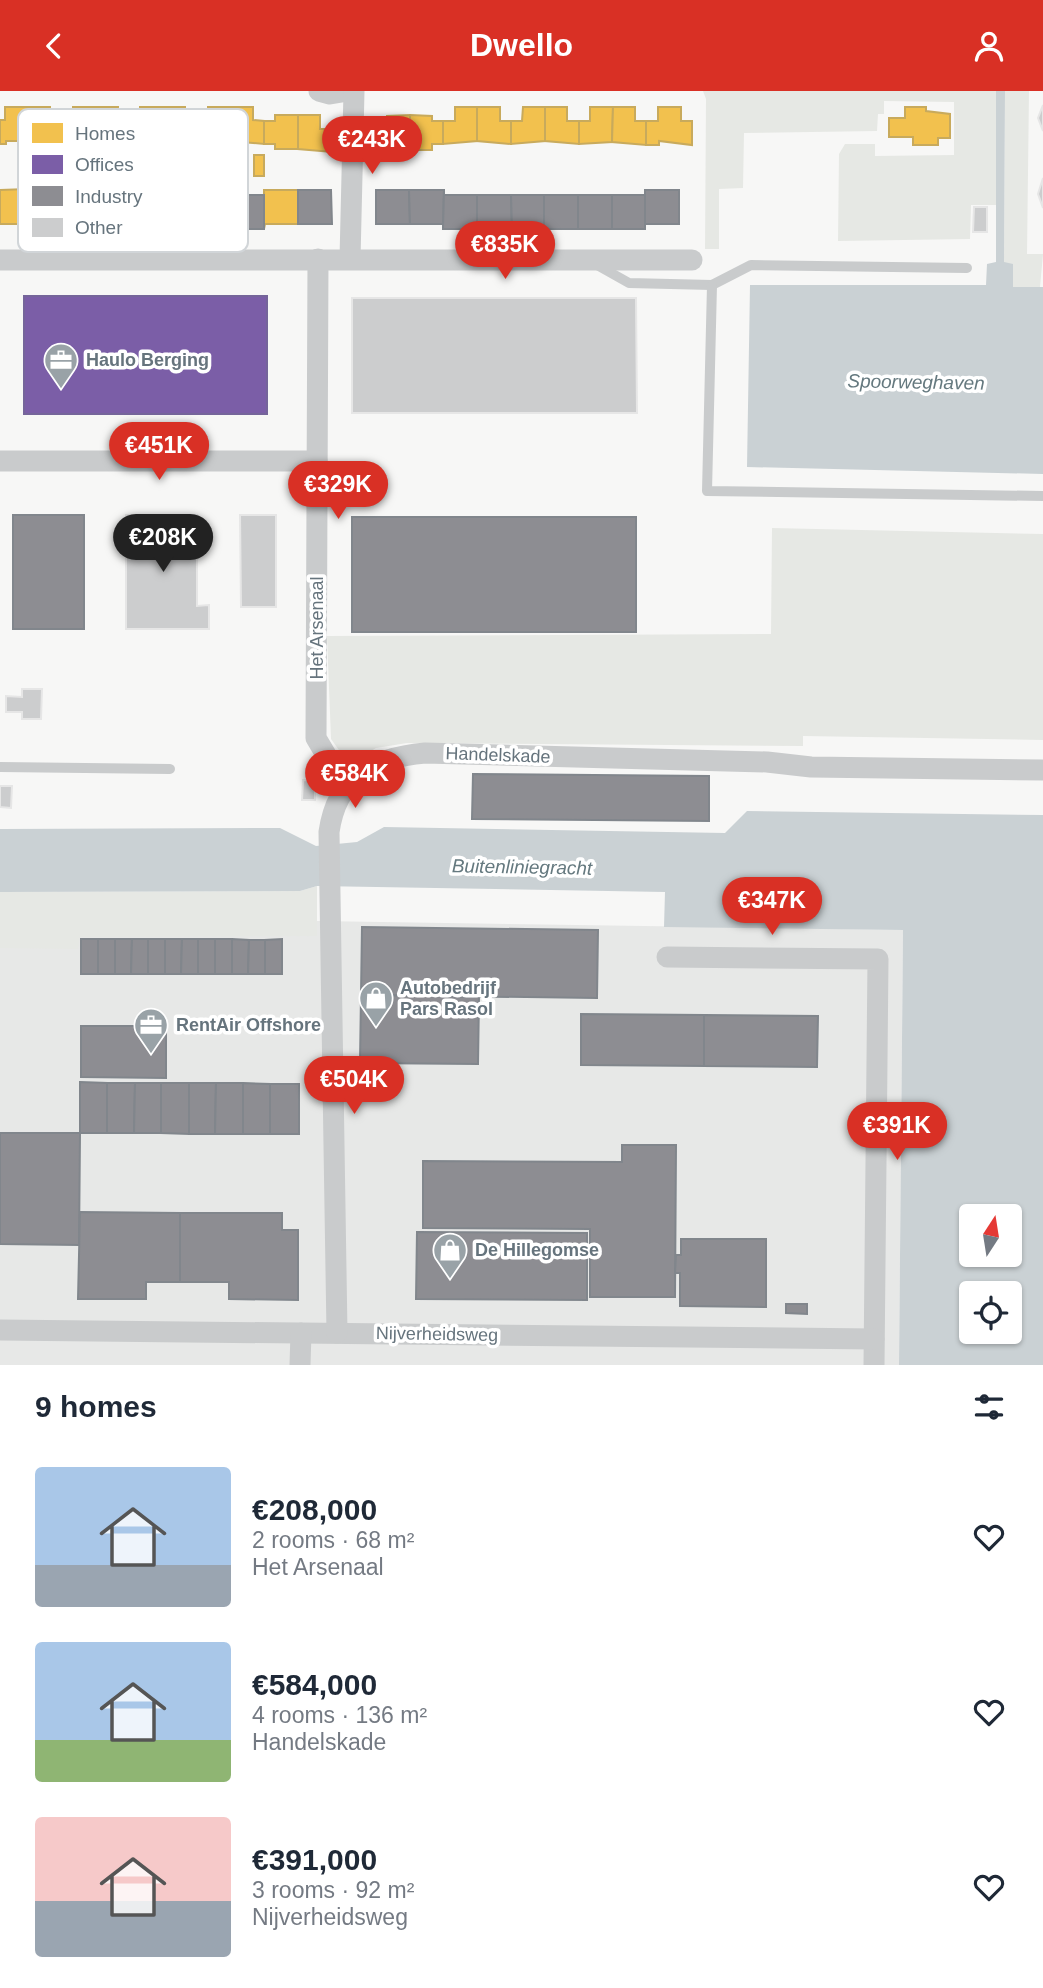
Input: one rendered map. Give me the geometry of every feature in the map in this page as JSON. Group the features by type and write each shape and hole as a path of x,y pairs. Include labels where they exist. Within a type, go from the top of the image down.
{"street":[{"path":"319,91 330,94 348,91"},
{"path":"350,259 354,91"},
{"name":"Het Arsenaal","path":"318,259 316,738 345,787"},
{"path":"0,260 692,260"},
{"path":"0,461 317,460"},
{"name":"Handelskade","path":"337,1333 329,900 333,806 345,787 374,764 396,755 425,753 767,762 811,767 1043,770"},
{"path":"667,957 878,959 874,1365"},
{"name":"Nijverheidsweg","path":"0,1330 874,1339"},
{"path":"300,1365 301,1333"}],"lane":[{"path":"589,260 629,283 712,285 751,265 967,268"},
{"path":"712,285 707,491 1043,496"},
{"path":"0,767 170,769"}],"shaded area":[{"path":"703,91 996,91 996,205 971,205 970,239 838,241 839,154 845,144 875,144 875,156 954,155 954,102 884,101 884,114 878,114 877,131 744,133 743,188 719,189 719,249 705,249 706,99"},
{"path":"1005,91 1029,91 1027,254 1043,254 1040,287 1013,287 1004,263"},
{"path":"772,528 1043,534 1043,740 803,736 803,746 407,743 376,748 349,764 331,739 327,636 771,634"},
{"path":"317,886 317,936 80,937 78,949 0,948 0,892 300,891"},
{"path":"0,916 903,930 899,1365 0,1365"}],"water":[{"name":"Spoorweghaven","path":"996,91 1005,91 1004,262 1013,264 1013,287 1043,287 1043,474 747,467 750,285 986,285 987,264 996,262"},
{"name":"Buitenliniegracht","path":"747,811 1043,815 1043,1365 899,1365 903,930 664,927 665,892 317,886 300,891 0,892 0,829 280,828 316,846 357,842 384,827 725,833"}],"building: Homes":[{"path":"5,107 28,107 18,109 18,141 0,144 0,120 5,120"},
{"path":"28,107 50,107 50,109"},
{"path":"73,107 95,107 95,109"},
{"path":"95,107 118,107 118,109"},
{"path":"140,107 163,107 163,109"},
{"path":"163,107 185,107 185,109"},
{"path":"208,107 230,107 230,109"},
{"path":"253,107 253,120 264,121 264,144 248,143 248,109 230,109"},
{"path":"455,107 477,107 477,141 443,144 443,121 455,121"},
{"path":"477,107 500,107 500,121 511,121 511,144 477,141"},
{"path":"523,107 545,107 545,141 511,144 511,121 522,121"},
{"path":"545,107 567,107 567,121 579,121 579,144 545,141"},
{"path":"590,107 613,107 612,142 579,144 579,121 590,121"},
{"path":"613,107 635,107 635,121 646,121 646,145 612,142"},
{"path":"658,107 681,107 681,121 692,121 692,145 659,141 659,145 646,145 646,121 658,121"},
{"path":"905,107 926,107 926,111 950,114 950,138 938,138 938,145 913,145 913,137 889,137 889,118 905,118"},
{"path":"275,115 298,115 298,149 275,149 275,144 264,144 264,121 275,121"},
{"path":"298,115 320,115 320,129 332,129 332,152 298,149"},
{"path":"410,115 410,150 376,152 376,129 387,129 387,116"},
{"path":"410,115 432,116 432,121 443,121 443,144 432,144 432,150 410,150"},
{"path":"254,155 264,155 264,176 254,176"},
{"path":"18,189 18,224 0,224 0,190"},
{"path":"264,190 298,190 298,224 265,224 264,229"}],"building: Offices":[{"path":"24,296 267,296 267,414 24,414"}],"building: Industry":[{"path":"298,190 331,190 332,224 298,224"},
{"path":"376,190 409,190 410,224 376,224"},
{"path":"409,190 444,190 443,229 443,224 410,224"},
{"path":"444,190 444,195 477,195 477,229 443,229"},
{"path":"645,190 679,190 679,224 645,224"},
{"path":"248,195 264,195 264,229 248,229"},
{"path":"477,195 511,195 512,229 477,229"},
{"path":"511,195 544,195 544,229 512,229"},
{"path":"544,195 578,195 578,229 544,229"},
{"path":"578,195 612,195 612,229 578,229"},
{"path":"612,195 645,195 645,229 612,229"},
{"path":"13,515 84,515 84,629 13,629"},
{"path":"352,517 636,517 636,632 352,632"},
{"path":"473,774 709,776 709,821 472,819"},
{"path":"362,927 598,930 597,998 361,995"},
{"path":"81,939 98,939 98,974 81,974"},
{"path":"98,939 115,939 115,974 98,974"},
{"path":"115,939 132,939 131,974 115,974"},
{"path":"132,939 148,939 148,974 131,974"},
{"path":"148,939 165,939 165,974 148,974"},
{"path":"165,939 182,939 181,974 165,974"},
{"path":"182,939 198,939 198,974 181,974"},
{"path":"198,939 215,939 215,974 198,974"},
{"path":"215,939 232,939 232,974 215,974"},
{"path":"232,939 249,940 248,974 232,974"},
{"path":"282,939 282,974 265,974 265,940"},
{"path":"249,940 265,940 265,974 248,974"},
{"path":"361,995 479,997 478,1064 360,1063"},
{"path":"581,1014 704,1015 704,1066 581,1065"},
{"path":"704,1015 818,1016 817,1067 704,1066"},
{"path":"81,1026 166,1026 166,1078 81,1077"},
{"path":"80,1082 107,1083 107,1133 80,1133"},
{"path":"107,1083 135,1083 134,1133 107,1133"},
{"path":"135,1083 161,1083 161,1133 134,1133"},
{"path":"161,1083 189,1083 189,1134 161,1133"},
{"path":"189,1083 216,1083 215,1134 189,1134"},
{"path":"216,1083 243,1083 243,1134 215,1134"},
{"path":"243,1083 270,1084 270,1134 243,1134"},
{"path":"270,1084 299,1084 299,1134 270,1134"},
{"path":"0,1133 80,1133 79,1245 0,1244"},
{"path":"622,1145 676,1145 675,1297 590,1297 590,1229 423,1228 423,1161 622,1162"},
{"path":"80,1212 180,1213 180,1282 146,1282 146,1299 78,1299"},
{"path":"180,1213 282,1213 282,1230 298,1230 298,1300 229,1299 229,1282 180,1282"},
{"path":"417,1232 587,1233 587,1300 416,1299"},
{"path":"681,1239 766,1239 766,1307 680,1306 680,1273 675,1273 676,1255 681,1255"},
{"path":"786,1304 807,1304 807,1314 786,1313"}],"building: Other":[{"path":"1043,105 1043,131 1038,118"},
{"path":"1043,178 1043,208 1038,194"},
{"path":"974,207 987,207 987,232 973,232"},
{"path":"352,298 636,298 637,413 352,413"},
{"path":"126,515 197,515 197,606 209,605 209,629 126,629"},
{"path":"240,515 276,515 276,607 241,607"},
{"path":"22,689 42,689 41,719 22,719 22,712 6,712 6,696 22,697"},
{"path":"303,780 315,781 315,800 302,800"},
{"path":"0,786 12,786 11,808 0,807"}],"place":[{"name":"Haulo Berging","path":"61,390"},
{"name":"Autobedrijf Pars Rasol","path":"376,1028"},
{"name":"RentAir Offshore","path":"151,1055"},
{"name":"De Hillegomse","path":"450,1280"}]}
